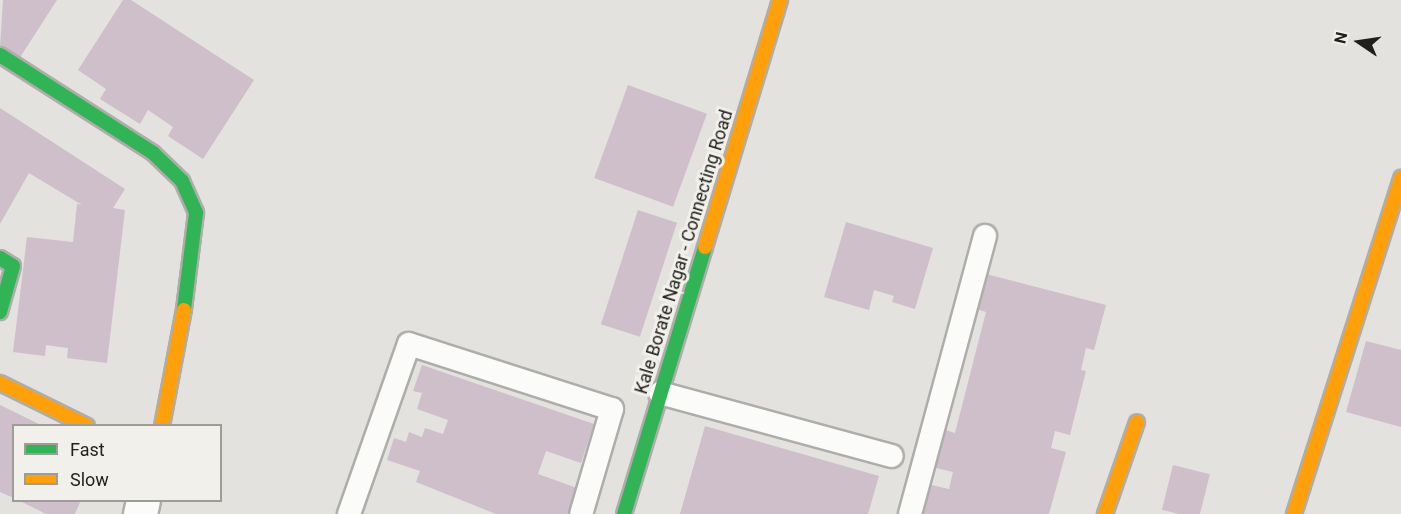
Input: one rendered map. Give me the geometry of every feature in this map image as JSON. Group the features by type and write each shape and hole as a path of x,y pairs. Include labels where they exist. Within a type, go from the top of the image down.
{"street":[{"name":"Kale Borate Nagar - Connecting Road","path":"624,514 780,0"},
{"path":"0,55 153,153 182,180 196,213 193,261 162,424"},
{"path":"1294,514 1401,178"},
{"path":"0,258 13,266 0,312"},
{"path":"0,383 83,424"},
{"path":"1106,514 1137,422"}],"lane":[{"path":"910,514 985,236"},
{"path":"349,514 409,344 612,409 581,514"},
{"path":"660,393 892,456"}],"building":[{"path":"3,0 57,0 19,59 0,47"},
{"path":"123,0 131,0 254,80 203,159 168,136 173,127 148,110 140,124 100,99 106,89 78,70"},
{"path":"628,85 707,114 673,207 594,178"},
{"path":"0,108 125,189 113,208 125,210 107,363 67,358 68,348 46,345 45,356 13,352 27,237 73,242 77,204 82,205 29,173 0,224"},
{"path":"638,210 677,223 640,337 601,324"},
{"path":"846,222 933,248 915,309 892,302 894,296 874,290 869,310 824,297"},
{"path":"982,273 1106,305 1094,350 1086,348 1081,370 1086,371 1070,435 1055,431 1051,448 1066,452 1049,514 920,514 927,484 949,489 953,472 932,467 942,429 955,433 986,312 973,308"},
{"path":"1366,341 1401,350 1401,427 1346,412"},
{"path":"422,365 594,424 581,463 546,451 538,474 577,488 568,514 496,514 416,482 420,471 387,460 394,438 406,442 409,432 422,437 425,428 443,434 448,420 417,409 422,393 413,391"},
{"path":"0,405 39,424 12,424 12,497 0,492"},
{"path":"705,426 879,476 868,514 680,514"},
{"path":"1173,465 1210,474 1200,514 1179,514 1162,510"},
{"path":"22,502 80,502 75,514 46,514"}],"traffic: fast":[{"path":"0,55 153,153 182,181 196,213 184,310"},
{"path":"624,514 705,247"},
{"path":"0,258 13,266 0,312"}],"traffic: slow":[{"path":"705,247 780,0"},
{"path":"1294,514 1401,178"},
{"path":"162,424 184,310"},
{"path":"0,383 83,424"},
{"path":"1105,514 1137,422"}]}
